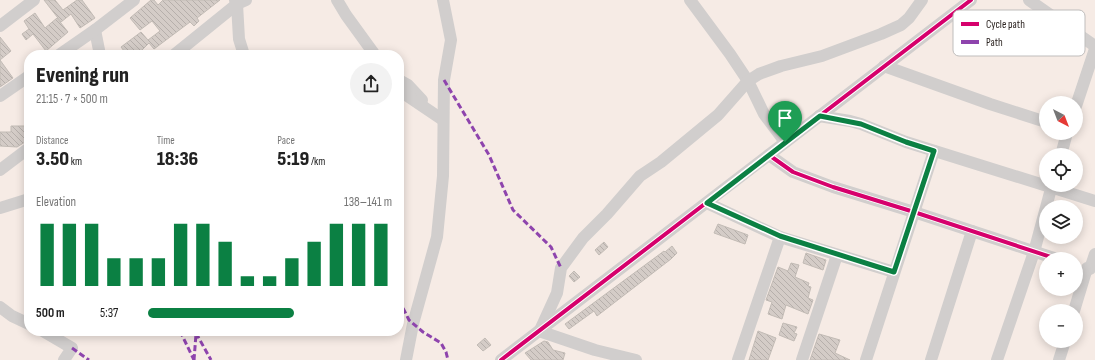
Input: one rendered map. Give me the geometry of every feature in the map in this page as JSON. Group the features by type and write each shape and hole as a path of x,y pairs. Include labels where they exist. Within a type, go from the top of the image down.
{"street":[{"path":"0,26 34,0"},
{"path":"66,50 134,0"},
{"path":"337,0 371,50"},
{"path":"406,360 413,324 437,237 443,176 439,117 451,40 443,0"},
{"path":"690,0 730,54 748,81 764,114 785,142"},
{"path":"540,330 557,293 561,268 583,238 607,214 640,176 661,162 718,115 748,81 758,74 781,66 822,56 901,25 909,18 922,0"},
{"path":"958,10 971,0"},
{"path":"1029,0 1043,10"},
{"path":"180,50 240,1"},
{"path":"240,1 239,39 242,50"},
{"path":"501,360 953,14"},
{"path":"95,30 99,50"},
{"path":"1079,96 1095,48 1085,41"},
{"path":"884,66 1039,120"},
{"path":"0,96 24,79"},
{"path":"404,83 408,85 439,117"},
{"path":"404,95 439,117"},
{"path":"820,116 861,124 906,142 1039,182"},
{"path":"866,360 934,151"},
{"path":"0,170 24,152"},
{"path":"769,155 793,172 861,196 1039,254"},
{"path":"997,360 1034,252 1050,192"},
{"path":"1069,192 1095,201"},
{"path":"0,208 24,201"},
{"path":"707,203 780,236 894,272"},
{"path":"930,360 972,231"},
{"path":"738,360 780,236"},
{"path":"1076,304 1087,268 1095,254"},
{"path":"802,360 837,255"},
{"path":"0,307 12,316 24,322"},
{"path":"540,330 595,350 636,360"},
{"path":"52,336 72,348 64,360"},
{"path":"1059,360 1063,348"}],"building":[{"path":"44,0 55,0 63,10 77,0 82,0 95,18 80,28 71,14 61,22"},
{"path":"151,0 154,0 158,5 163,0 220,0 197,18 199,21 194,26 190,22 154,49 149,43 142,50 123,50 121,47 141,32 148,40 160,31 152,21 140,30 130,18"},
{"path":"35,13 45,28 57,18 68,32 45,50 33,34 26,40 22,34 29,29 24,21"},
{"path":"0,37 11,51 0,60"},
{"path":"0,60 13,78 0,87"},
{"path":"11,126 24,126 24,143 17,147 0,146 0,132 11,132"},
{"path":"718,224 748,235 745,244 714,233"},
{"path":"604,242 608,247 599,255 595,250"},
{"path":"672,246 677,253 671,259 597,316 594,311 569,329 565,324 664,251 665,252"},
{"path":"806,253 826,260 823,270 803,263"},
{"path":"791,263 799,265 795,277 809,283 808,286 811,287 808,298 813,300 808,314 786,305 782,319 768,314 772,302 766,300 778,267 788,271"},
{"path":"574,271 580,277 574,282 569,276"},
{"path":"783,323 797,327 794,333 797,334 794,341 779,335"},
{"path":"758,331 776,338 768,360 749,360"},
{"path":"819,334 840,340 835,353 850,360 810,360"},
{"path":"485,338 491,345 483,351 477,345"},
{"path":"544,341 548,342 553,350 565,353 563,360 531,360 525,353"}],"marked path":[{"path":"444,80 489,155 513,210 551,247 561,268"},
{"path":"404,310 409,320 423,332 441,343 448,360"},
{"path":"182,336 194,360"},
{"path":"194,360 196,336"},
{"path":"198,336 211,360"},
{"path":"72,348 89,360"}],"cycle path":[{"path":"958,10 971,0"},
{"path":"501,360 953,14"},
{"path":"769,155 793,172 833,187 1039,253"}],"route":[{"path":"820,116 861,124 906,142 934,151 894,272 780,236 707,203 785,142 820,116"}]}
